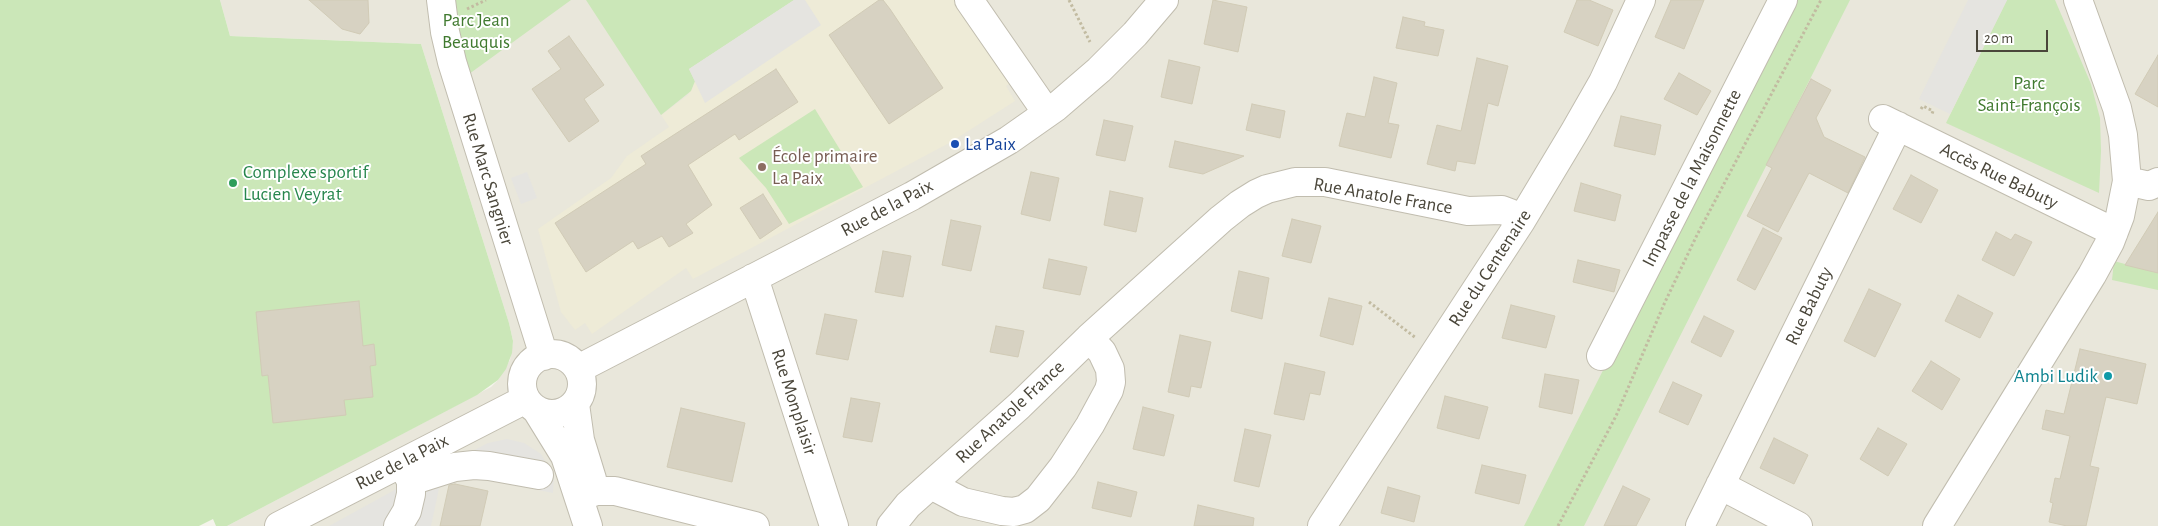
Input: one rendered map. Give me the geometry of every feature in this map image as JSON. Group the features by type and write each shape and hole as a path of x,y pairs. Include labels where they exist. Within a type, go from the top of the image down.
{"street":[{"name":"Rue Marc Sangnier","path":"442,0 444,32 452,62 544,356"},
{"path":"969,0 1047,113"},
{"name":"Rue de la Paix","path":"578,369 919,192 1009,140 1047,113 1111,59 1164,0"},
{"name":"Rue du Centenaire","path":"1322,526 1520,220 1588,111 1641,0"},
{"name":"Impasse de la Maisonnette","path":"1601,356 1783,0"},
{"path":"1937,526 2092,275 2114,232 2123,205 2127,181 2123,135 2117,108 2078,0"},
{"name":"Accès Rue Babuty","path":"1891,123 2114,232"},
{"name":"Rue Babuty","path":"1700,526 1891,123"},
{"path":"2127,181 2149,186 2158,182"},
{"name":"Rue Anatole France","path":"892,526 908,505 1089,338 1240,204 1273,187 1295,182 1325,182 1468,211 1502,210 1520,220"},
{"name":"Rue Monplaisir","path":"753,278 834,526"},
{"path":"930,485 963,502 1002,511 1014,512 1025,509 1038,499 1063,467 1090,425 1111,382 1110,370 1102,352 1089,338"},
{"path":"531,404 548,414 560,413 575,404 580,396 582,387 578,369 563,357 544,356 534,361 525,373 523,389 531,404 607,526"},
{"name":"Rue de la Paix","path":"291,523 406,472 531,404"},
{"path":"575,404 584,454 588,494 588,526"},
{"path":"398,526 407,511 406,472 474,465 539,475"},
{"path":"1720,486 1798,526"},
{"path":"588,494 615,491 755,526"}],"path":[{"path":"1069,0 1092,44"},
{"path":"1558,526 1616,416 1665,302 1710,208 1821,0"},
{"path":"1369,302 1435,352"}],"shaded area":[{"path":"220,0 2158,0 2158,526 227,526 491,387 498,380 510,360 513,341 509,323 421,44 230,36"},
{"name":"École primaire La Paix","path":"794,0 979,0 1021,76 1006,86 1015,101 951,142 693,279 686,268 592,334 585,323 575,330 561,312 538,229 611,178 627,156 669,127 661,115 688,95 695,81"},
{"path":"794,0 805,0 821,25 705,103 689,69"},
{"path":"1968,0 2007,0 1950,114 1919,99"},
{"path":"527,172 537,198 521,204 511,178"},
{"path":"507,439 524,443 541,454 554,477 553,493 454,473 455,460 488,443"},
{"path":"444,465 431,526 329,526 411,481"}],"green space":[{"name":"Complexe sportif Lucien Veyrat","path":"0,0 220,0 230,36 421,44 509,323 513,341 512,353 506,369 498,380 477,395 227,526 216,526 213,519 199,526 0,526"},
{"name":"Parc Jean Beauquis","path":"441,0 571,0 458,82"},
{"path":"586,0 794,0 689,69 695,81 691,91 661,115"},
{"path":"1791,0 1850,0 1584,526 1524,526"},
{"name":"Parc Saint-François","path":"2007,0 2055,0 2091,84 2100,118 2099,193 1946,123"},
{"path":"815,109 863,187 789,224 766,188 739,158"},
{"path":"2114,261 2158,273 2158,290 2112,280"}],"building":[{"path":"309,0 368,0 369,23 360,34 342,29"},
{"path":"879,0 883,0 890,9 943,88 889,124 829,35"},
{"path":"1213,0 1247,7 1238,52 1204,44"},
{"path":"1577,0 1589,0 1613,10 1598,46 1564,32"},
{"path":"1671,0 1704,0 1684,49 1655,37"},
{"path":"1403,17 1425,22 1424,26 1444,30 1438,56 1396,48"},
{"path":"569,36 604,85 584,99 599,121 569,142 532,89 561,69 548,51"},
{"path":"2158,55 2158,107 2135,94"},
{"path":"1477,58 1508,66 1498,106 1488,103 1475,164 1457,161 1455,171 1427,164 1437,125 1461,131"},
{"path":"1169,60 1200,67 1192,104 1161,97"},
{"path":"776,69 798,102 739,140 735,134 688,165 712,205 686,224 693,233 669,247 662,236 638,249 633,241 586,272 555,223 646,164 641,156"},
{"path":"1679,73 1711,91 1697,115 1664,99"},
{"path":"1374,77 1397,83 1388,123 1399,125 1391,158 1339,146 1347,113 1365,117"},
{"path":"1811,79 1831,90 1816,118 1824,137 1865,157 1848,193 1809,173 1778,232 1747,216 1772,168 1766,165"},
{"path":"1252,104 1285,111 1280,138 1246,130"},
{"path":"1621,116 1661,125 1655,155 1614,146"},
{"path":"1104,120 1133,126 1125,161 1096,155"},
{"path":"1175,141 1244,156 1203,174 1169,167"},
{"path":"1031,172 1059,178 1050,221 1021,214"},
{"path":"1911,175 1938,190 1921,223 1893,209"},
{"path":"1581,183 1621,195 1615,221 1574,211"},
{"path":"1110,191 1143,198 1136,232 1104,225"},
{"path":"763,194 782,224 760,239 740,208"},
{"path":"2158,212 2158,273 2125,265"},
{"path":"1292,219 1321,226 1311,263 1282,256"},
{"path":"951,220 981,226 971,271 942,265"},
{"path":"1763,228 1782,238 1755,290 1737,280"},
{"path":"1996,232 2011,240 2015,234 2032,242 2014,276 1982,260"},
{"path":"883,251 911,256 903,297 875,292"},
{"path":"1049,259 1087,267 1080,295 1043,288"},
{"path":"1578,260 1620,270 1614,292 1573,282"},
{"path":"1239,271 1269,278 1262,319 1231,311"},
{"path":"1869,289 1901,304 1875,357 1844,341"},
{"path":"1958,295 1993,313 1980,338 1945,321"},
{"path":"1329,298 1362,306 1353,345 1320,336"},
{"path":"359,301 363,346 374,344 376,365 370,366 373,397 344,400 346,415 273,423 268,375 262,376 256,312"},
{"path":"1511,305 1555,316 1546,348 1502,338"},
{"path":"825,314 857,320 848,360 816,354"},
{"path":"1704,316 1734,331 1721,357 1691,342"},
{"path":"996,326 1024,331 1018,357 990,352"},
{"path":"1180,335 1211,342 1201,388 1191,386 1189,397 1168,392"},
{"path":"2080,349 2146,364 2137,404 2106,397 2090,466 2099,468 2086,526 2067,526 2049,522 2053,503 2050,502 2055,478 2060,479 2070,436 2042,429 2046,410 2064,414"},
{"path":"1931,361 1960,379 1942,410 1912,391"},
{"path":"1285,363 1325,372 1320,395 1310,393 1304,420 1274,414"},
{"path":"1545,374 1579,380 1572,414 1539,407"},
{"path":"1673,382 1702,395 1688,425 1659,412"},
{"path":"1445,396 1488,407 1479,439 1437,428"},
{"path":"851,398 880,403 872,442 843,437"},
{"path":"1143,407 1174,415 1164,456 1133,449"},
{"path":"681,408 745,423 732,482 667,467"},
{"path":"1878,428 1907,444 1888,476 1860,459"},
{"path":"1245,429 1271,435 1259,487 1234,481"},
{"path":"1774,438 1808,455 1794,484 1760,468"},
{"path":"1482,465 1526,475 1519,504 1475,493"},
{"path":"1098,482 1137,492 1131,517 1092,508"},
{"path":"455,484 488,491 480,526 440,526 449,485"},
{"path":"1623,486 1650,499 1636,526 1604,526"},
{"path":"1388,487 1420,496 1414,522 1381,513"},
{"path":"1198,505 1254,518 1253,526 1194,526"}],"place":[{"name":"La Paix","path":"955,144"},
{"name":"École primaire La Paix","path":"762,167"},
{"name":"Complexe sportif Lucien Veyrat","path":"233,183"},
{"name":"Ambi Ludik","path":"2108,376"}]}
